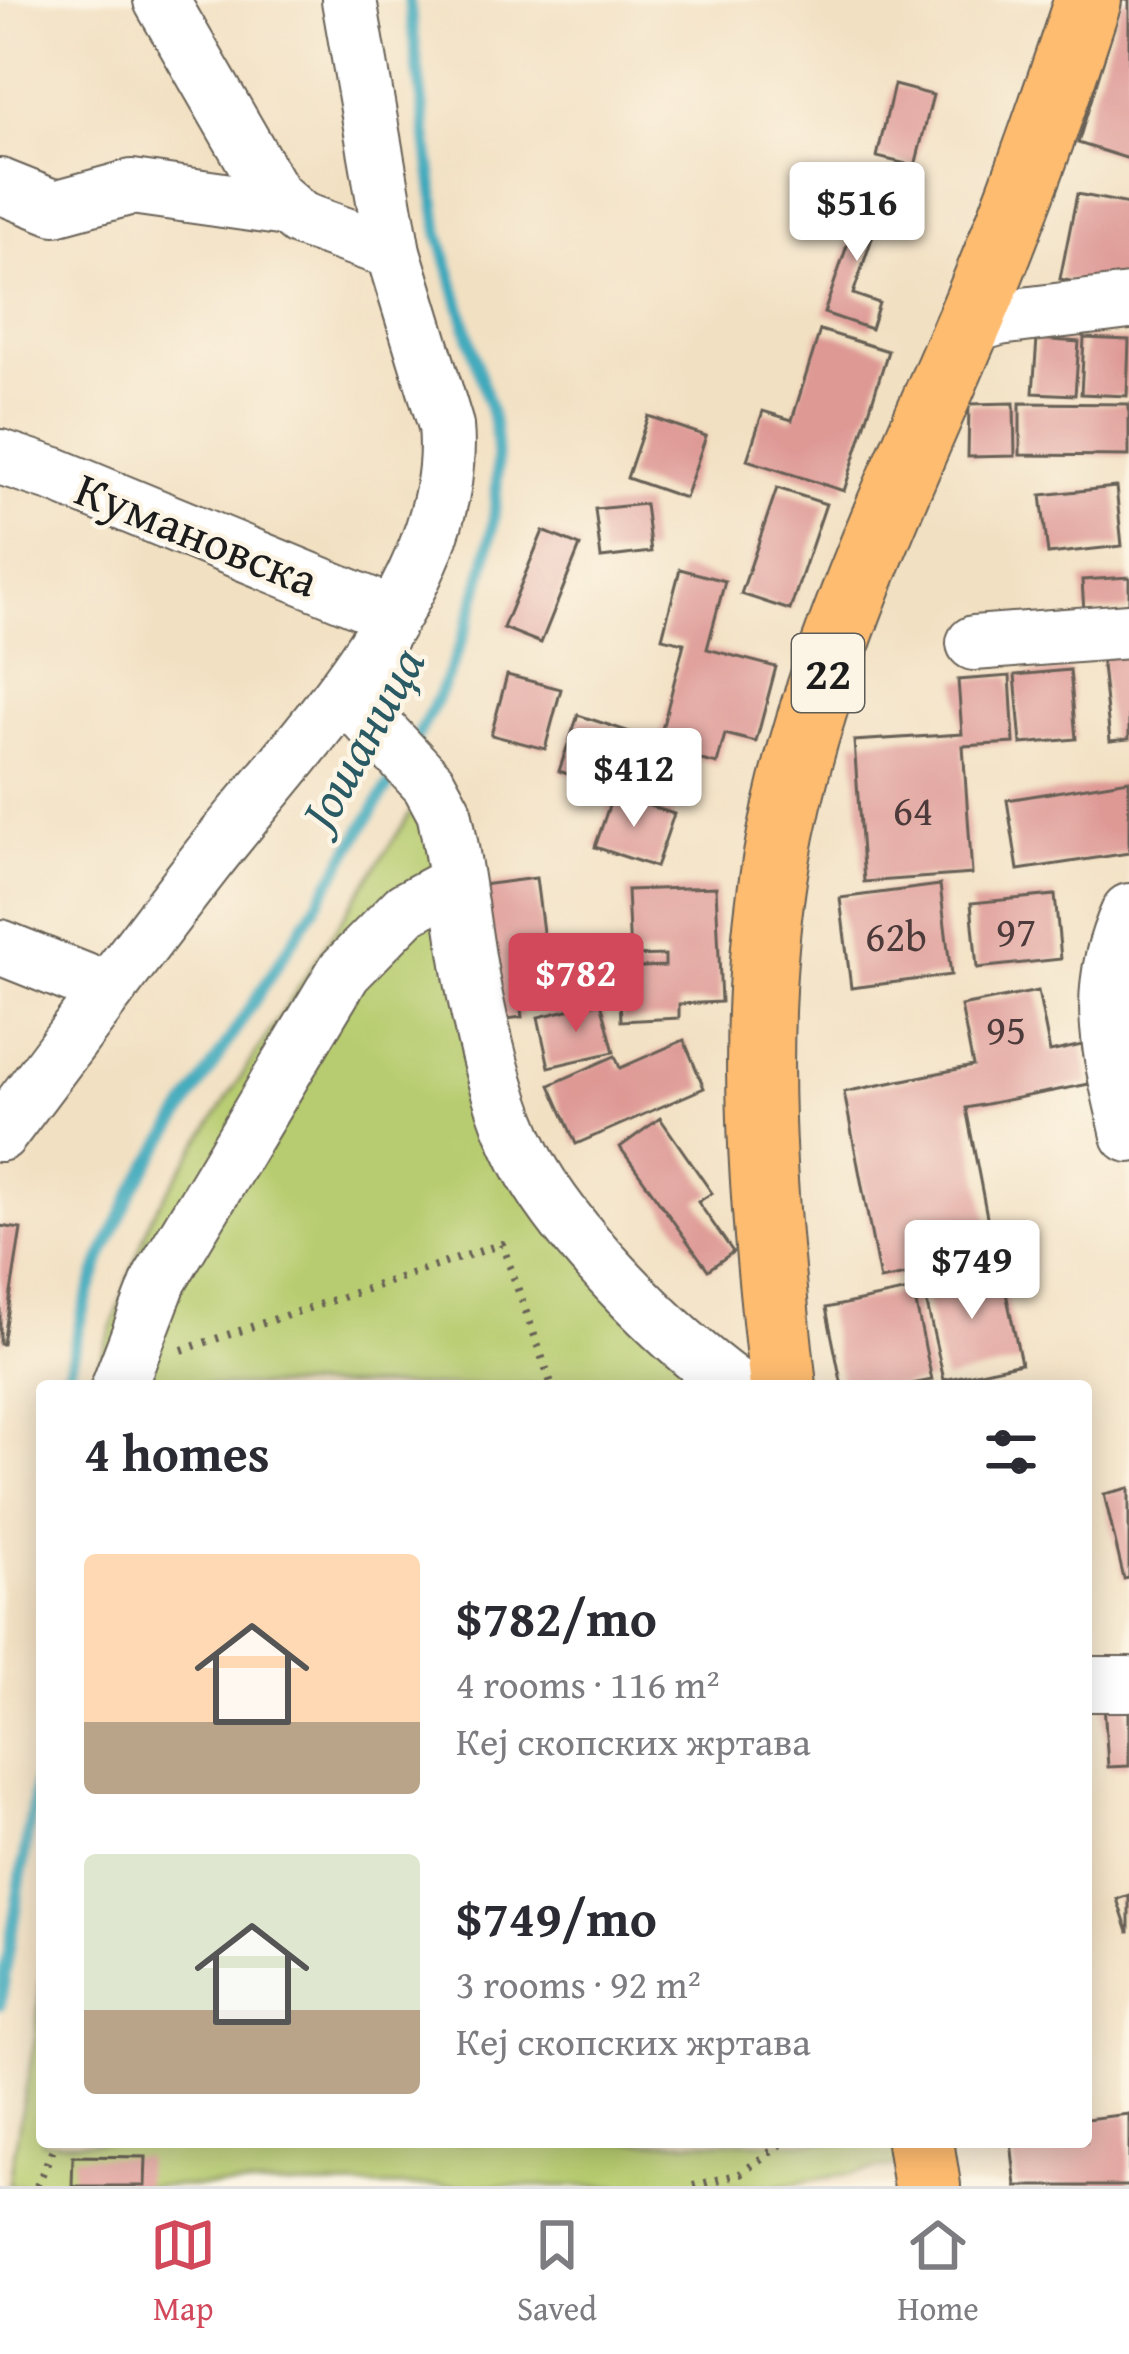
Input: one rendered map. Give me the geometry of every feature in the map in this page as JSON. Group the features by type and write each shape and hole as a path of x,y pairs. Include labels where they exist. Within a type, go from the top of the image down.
{"main road":[{"name":"22","path":"783,1380 758,1093 762,973 776,862 808,733 843,629 880,528 968,327 1088,0"},
{"path":"921,2148 927,2186"}],"street":[{"path":"161,0 274,196 300,219 393,252"},
{"path":"0,1135 206,861 357,705 392,614 432,535 446,484 446,425 393,252 349,0"},
{"path":"0,186 55,208 132,187 286,209"},
{"path":"968,327 999,318 1129,302"},
{"name":"Кумановска","path":"0,458 98,493 392,614"},
{"path":"974,643 1129,631"},
{"path":"357,705 429,784 444,812 476,1001 513,1132 526,1160 549,1199 633,1294 728,1380"},
{"path":"141,1371 160,1279 344,971 406,909 456,882"},
{"path":"1129,911 1110,962 1105,1002 1109,1050 1129,1135"},
{"path":"0,947 108,991"},
{"path":"1092,1684 1129,1684"}],"path":[{"path":"141,1371 502,1244 550,1380"},
{"path":"37,2186 53,2148"},
{"path":"693,2186 740,2174 776,2148"}],"green space":[{"path":"429,784 513,1132 730,1380 93,1380 151,1217"},
{"path":"36,2034 36,2148 896,2148 900,2165 777,2186 8,2186"}],"building":[{"path":"1122,0 1129,0 1129,159 1078,143"},
{"path":"894,85 933,95 915,166 877,157"},
{"path":"868,184 888,191 853,294 879,303 871,329 824,313"},
{"path":"1077,194 1129,204 1127,292 1060,279"},
{"path":"820,330 888,351 844,491 747,460 763,411 792,420"},
{"path":"1084,338 1129,340 1127,396 1081,394"},
{"path":"1037,339 1079,342 1075,395 1033,393"},
{"path":"1014,403 1015,456 968,457 969,404"},
{"path":"1020,403 1129,404 1129,456 1020,455"},
{"path":"648,416 706,436 685,498 627,478"},
{"path":"1116,487 1122,546 1048,554 1041,495"},
{"path":"777,488 826,504 790,610 741,594"},
{"path":"645,504 651,552 601,558 595,509"},
{"path":"543,531 580,546 541,643 503,628"},
{"path":"680,569 725,581 707,649 776,667 756,742 725,734 717,764 657,749 684,643 662,638"},
{"path":"1129,577 1129,610 1084,612 1082,580"},
{"path":"1129,643 1129,739 1110,741 1100,646"},
{"path":"1070,670 1076,739 1021,744 1015,675"},
{"path":"507,675 561,689 545,749 491,735"},
{"path":"1010,676 1014,743 963,746 972,874 864,882 854,741 962,734 958,680"},
{"path":"578,715 636,734 617,791 559,771"},
{"path":"1129,780 1129,853 1018,870 1007,800"},
{"path":"613,794 674,814 656,867 595,847"},
{"path":"536,878 546,955 515,959 522,1017 483,1022 466,887"},
{"path":"940,885 951,975 851,988 840,898"},
{"path":"716,887 721,1002 679,1004 679,1018 621,1021 619,968 665,966 665,955 630,956 627,890"},
{"path":"1055,895 1061,959 977,968 971,903"},
{"path":"1038,991 1050,1052 1082,1045 1089,1084 966,1108 995,1258 880,1280 844,1092 973,1066 961,1006"},
{"path":"601,1002 614,1052 549,1067 538,1017"},
{"path":"684,1040 704,1088 576,1144 550,1085 615,1056 620,1068"},
{"path":"660,1118 712,1193 698,1202 733,1252 708,1270 620,1147"},
{"path":"0,1226 21,1229 3,1344 0,1344"},
{"path":"1000,1265 1021,1363 944,1380 922,1282"},
{"path":"913,1290 932,1380 841,1380 826,1308"},
{"path":"1129,1488 1129,1578 1124,1579 1104,1494"},
{"path":"1129,1702 1129,1766 1108,1767 1104,1704"},
{"path":"1129,1895 1129,1932 1128,1932 1117,1899"},
{"path":"1129,2114 1129,2186 1016,2186 1012,2148 1092,2148 1092,2118"},
{"path":"73,2156 146,2157 145,2186 72,2186"}],"waterway":[{"name":"Јошаница","path":"409,0 439,233 494,423 497,463 495,504 478,591 448,674 411,747"},
{"name":"Јошаница","path":"66,1380 101,1258 134,1188 398,769"},
{"name":"Јошаница","path":"0,2005 36,1784"}]}
